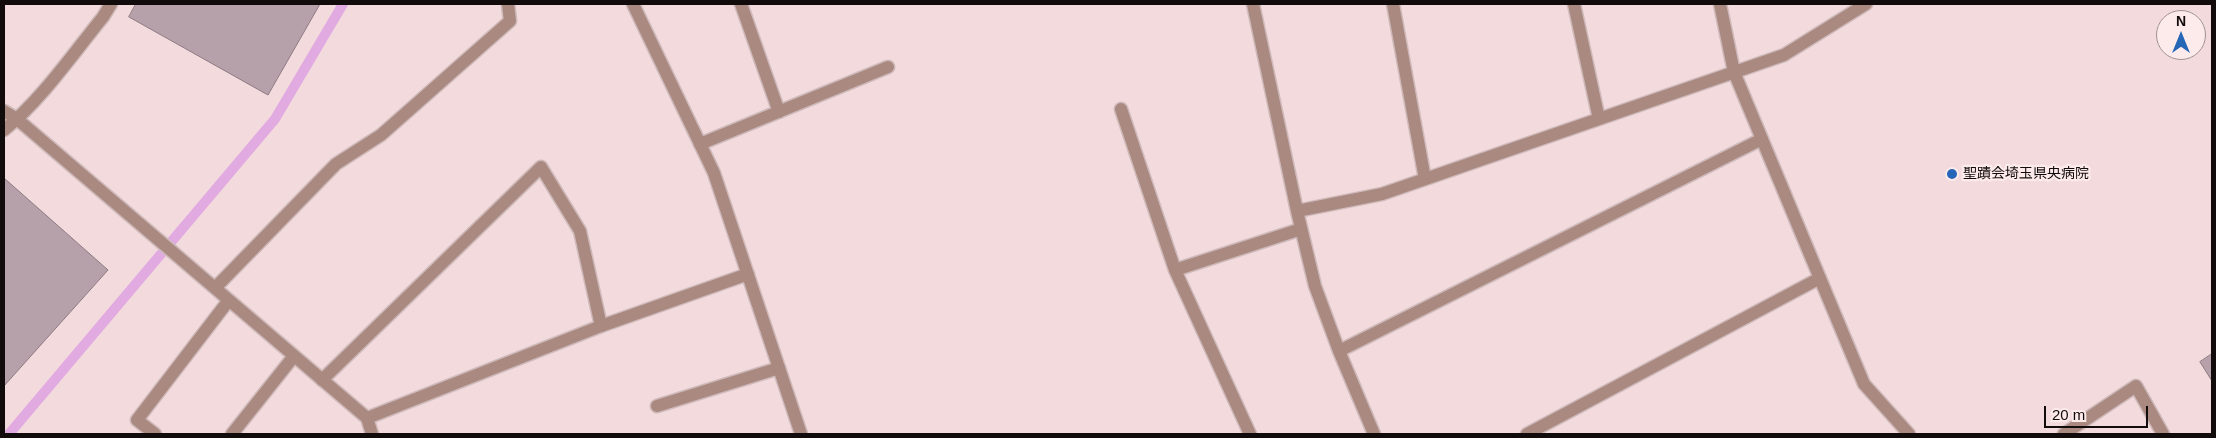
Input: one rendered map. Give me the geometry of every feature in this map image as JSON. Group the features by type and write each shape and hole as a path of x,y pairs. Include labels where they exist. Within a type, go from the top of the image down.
{"street":[{"path":"4,130 17,119 98,24 111,4"},
{"path":"215,288 336,164 381,135 510,21 508,4"},
{"path":"633,4 714,173 801,434"},
{"path":"741,4 779,112"},
{"path":"1253,4 1315,286 1339,351 1374,434"},
{"path":"1393,4 1425,179"},
{"path":"1574,4 1599,119"},
{"path":"1720,4 1734,72 1864,384 1909,434"},
{"path":"1297,211 1382,194 1784,55 1866,4"},
{"path":"700,144 888,67"},
{"path":"1121,109 1175,270 1250,434"},
{"path":"4,111 17,119 367,418 372,434"},
{"path":"1339,351 1762,139"},
{"path":"322,380 541,167 580,231 601,326"},
{"path":"1175,270 1301,229"},
{"path":"367,418 601,326 748,274"},
{"path":"1527,434 1820,278"},
{"path":"155,434 137,420 229,300"},
{"path":"232,434 294,356"},
{"path":"657,406 779,368"},
{"path":"2064,434 2136,386 2163,434"}],"building":[{"path":"136,4 320,4 268,95 129,17"},
{"path":"4,178 108,270 4,386"},
{"path":"2212,354 2212,381 2200,362"}],"waterway":[{"path":"9,434 275,119 343,4"}],"place":[{"name":"聖蹟会埼玉県央病院","path":"1952,174"}]}
